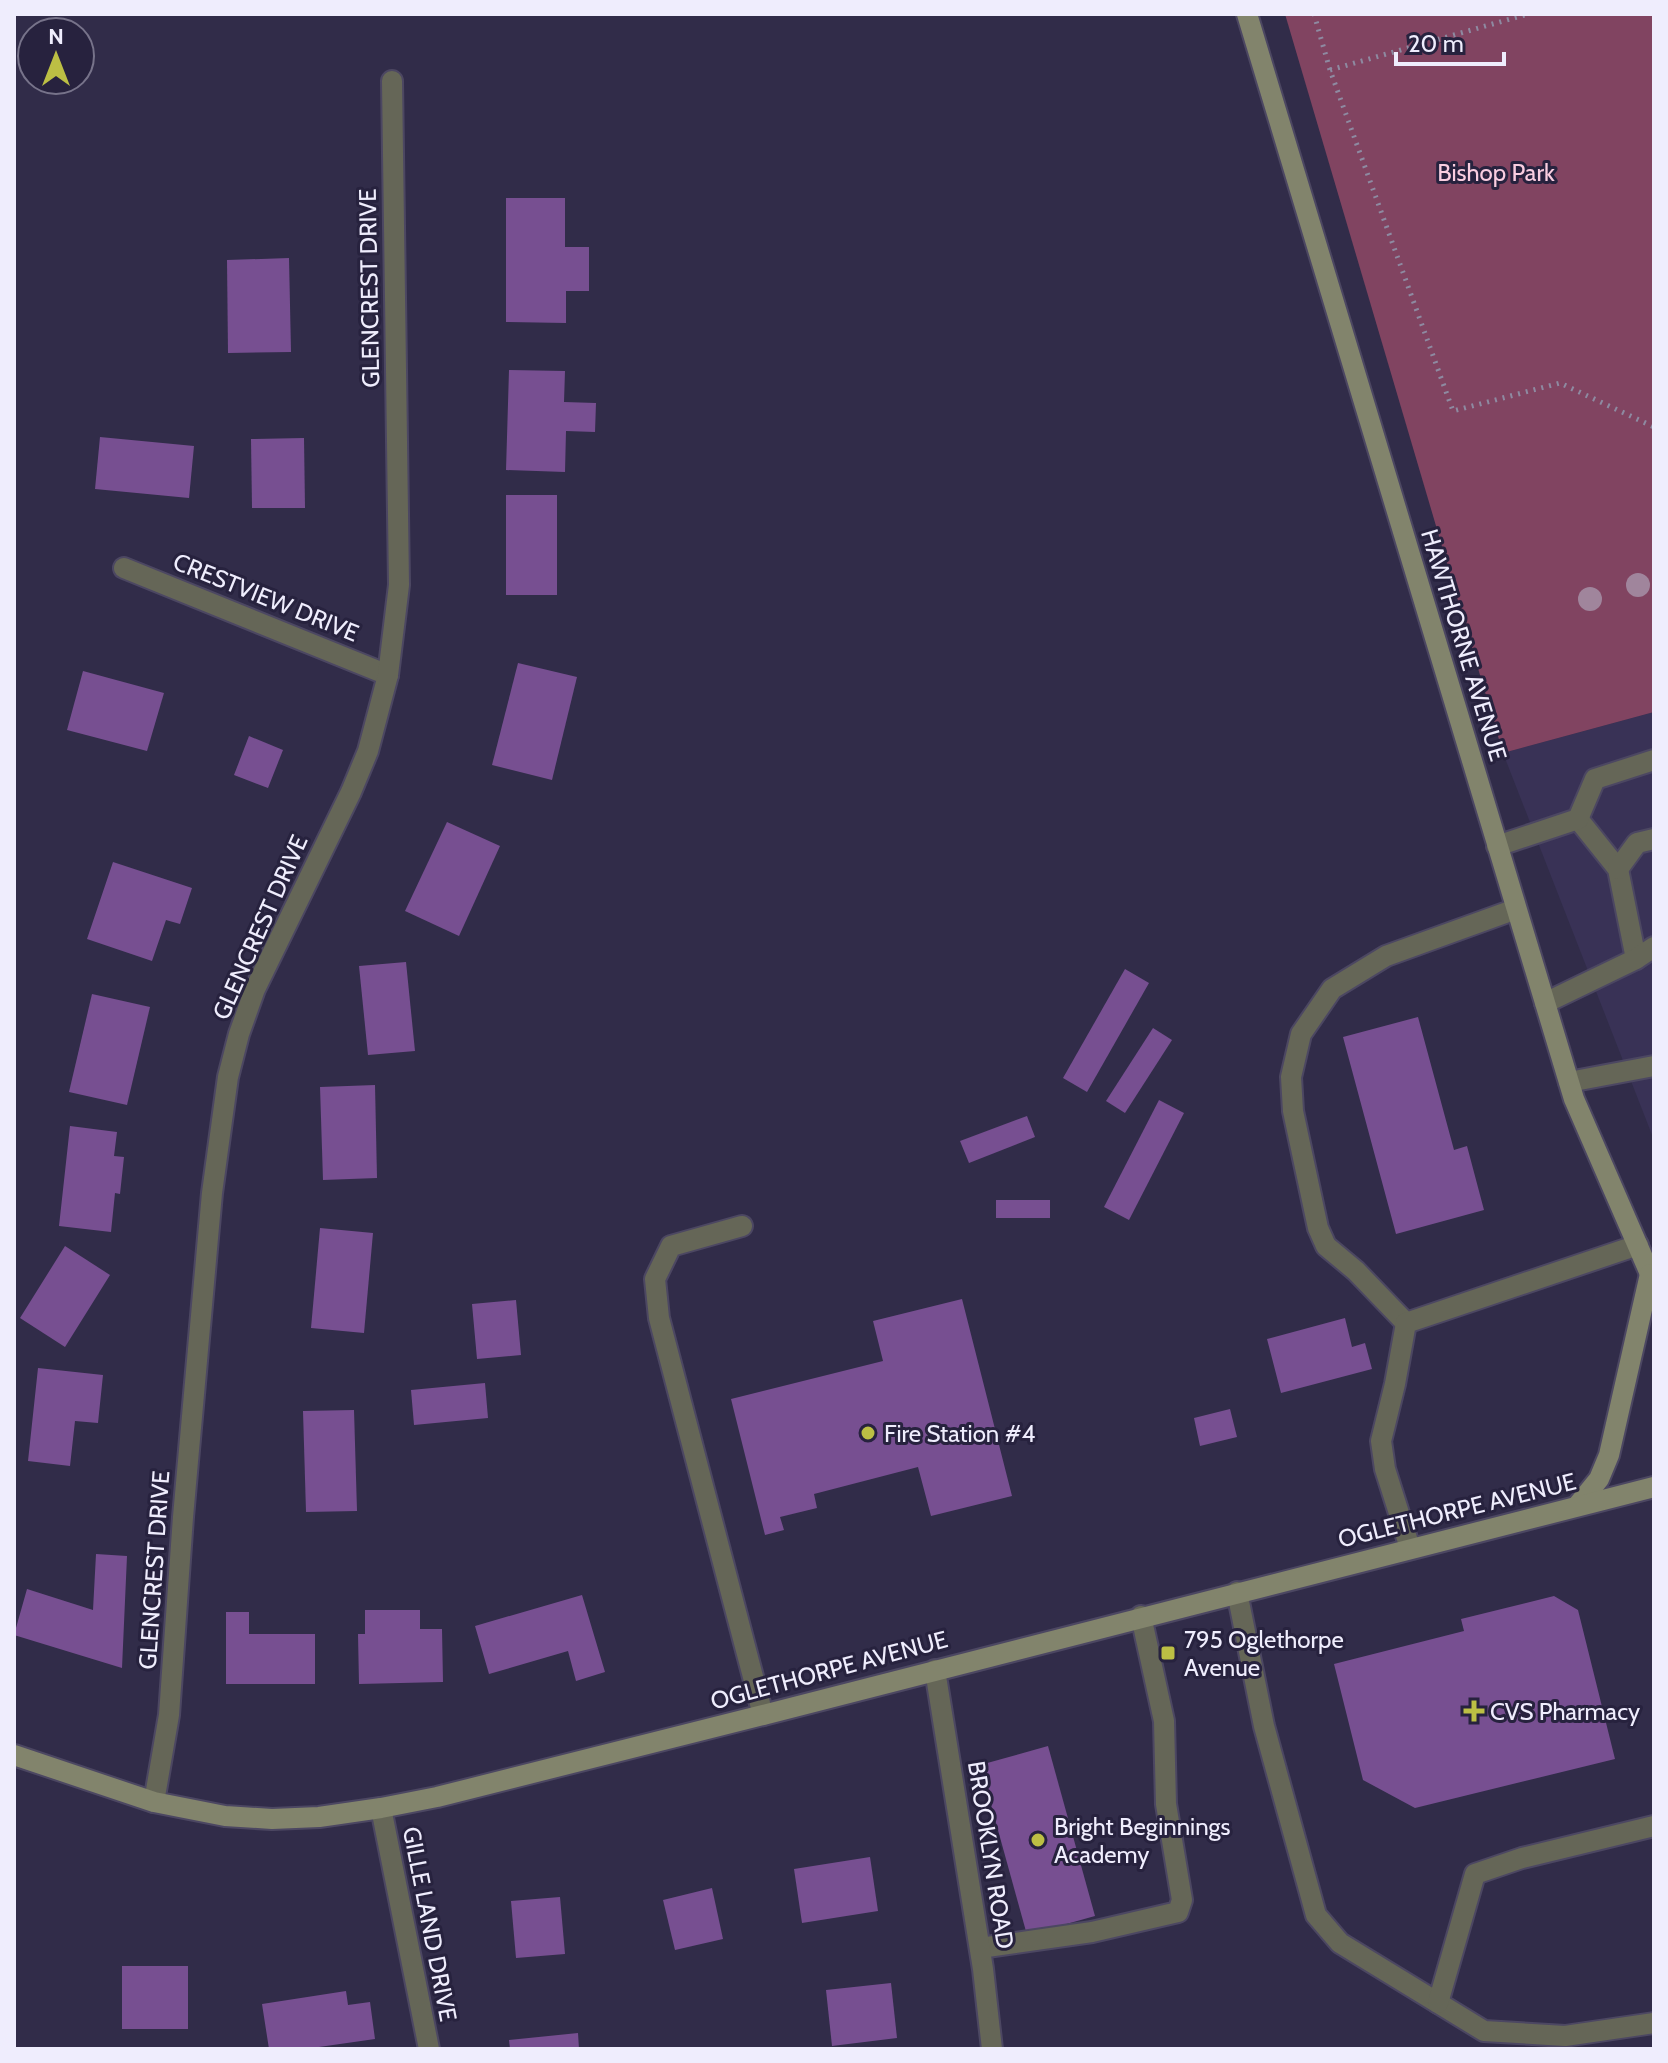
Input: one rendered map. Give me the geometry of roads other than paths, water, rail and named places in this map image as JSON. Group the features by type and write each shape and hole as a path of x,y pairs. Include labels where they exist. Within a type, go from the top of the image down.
{"main road":[{"name":"HAWTHORNE AVENUE","path":"1247,14 1569,1082 1648,1262"},
{"path":"1577,1506 1599,1479 1609,1455 1648,1262"},
{"name":"OGLETHORPE AVENUE","path":"14,1755 154,1802 225,1816 272,1819 319,1817 381,1808 437,1797 763,1715 1654,1487"}],"street":[{"name":"GLENCREST DRIVE","path":"154,1802 169,1715 212,1193 228,1077 255,989 368,751 388,675 399,585 392,81"},
{"name":"CRESTVIEW DRIVE","path":"124,568 388,675"},
{"path":"1497,846 1578,819 1595,779 1654,760"},
{"path":"1578,819 1618,869 1636,959"},
{"path":"1618,869 1637,843 1654,839"},
{"path":"1406,1323 1356,1271 1326,1246 1318,1228 1293,1111 1291,1077 1301,1034 1332,989 1386,956 1516,909"},
{"path":"1545,1003 1636,959 1654,947"},
{"path":"1569,1082 1654,1066"},
{"path":"742,1226 671,1246 655,1279 659,1318 763,1715"},
{"path":"1406,1323 1648,1262"},
{"path":"1406,1323 1381,1441 1385,1469 1410,1548"},
{"path":"1237,1592 1264,1726 1316,1915 1340,1943 1484,2031 1565,2036 1654,2023"},
{"path":"980,1948 1092,1932 1178,1912 1182,1900 1166,1804 1164,1721 1141,1616"},
{"name":"BROOKLYN ROAD","path":"935,1670 980,1948 992,2049"},
{"name":"GILLE LAND DRIVE","path":"381,1808 429,2049"},
{"path":"1438,2003 1475,1874 1522,1858 1654,1826"}],"place":[{"name":"Fire Station #4","path":"868,1433"},
{"name":"795 Oglethorpe Avenue","path":"1168,1653"},
{"name":"CVS Pharmacy","path":"1474,1711"},
{"name":"Bright Beginnings Academy","path":"1038,1840"}],"park label":[{"name":"Bishop Park","path":"1496,172"}]}
